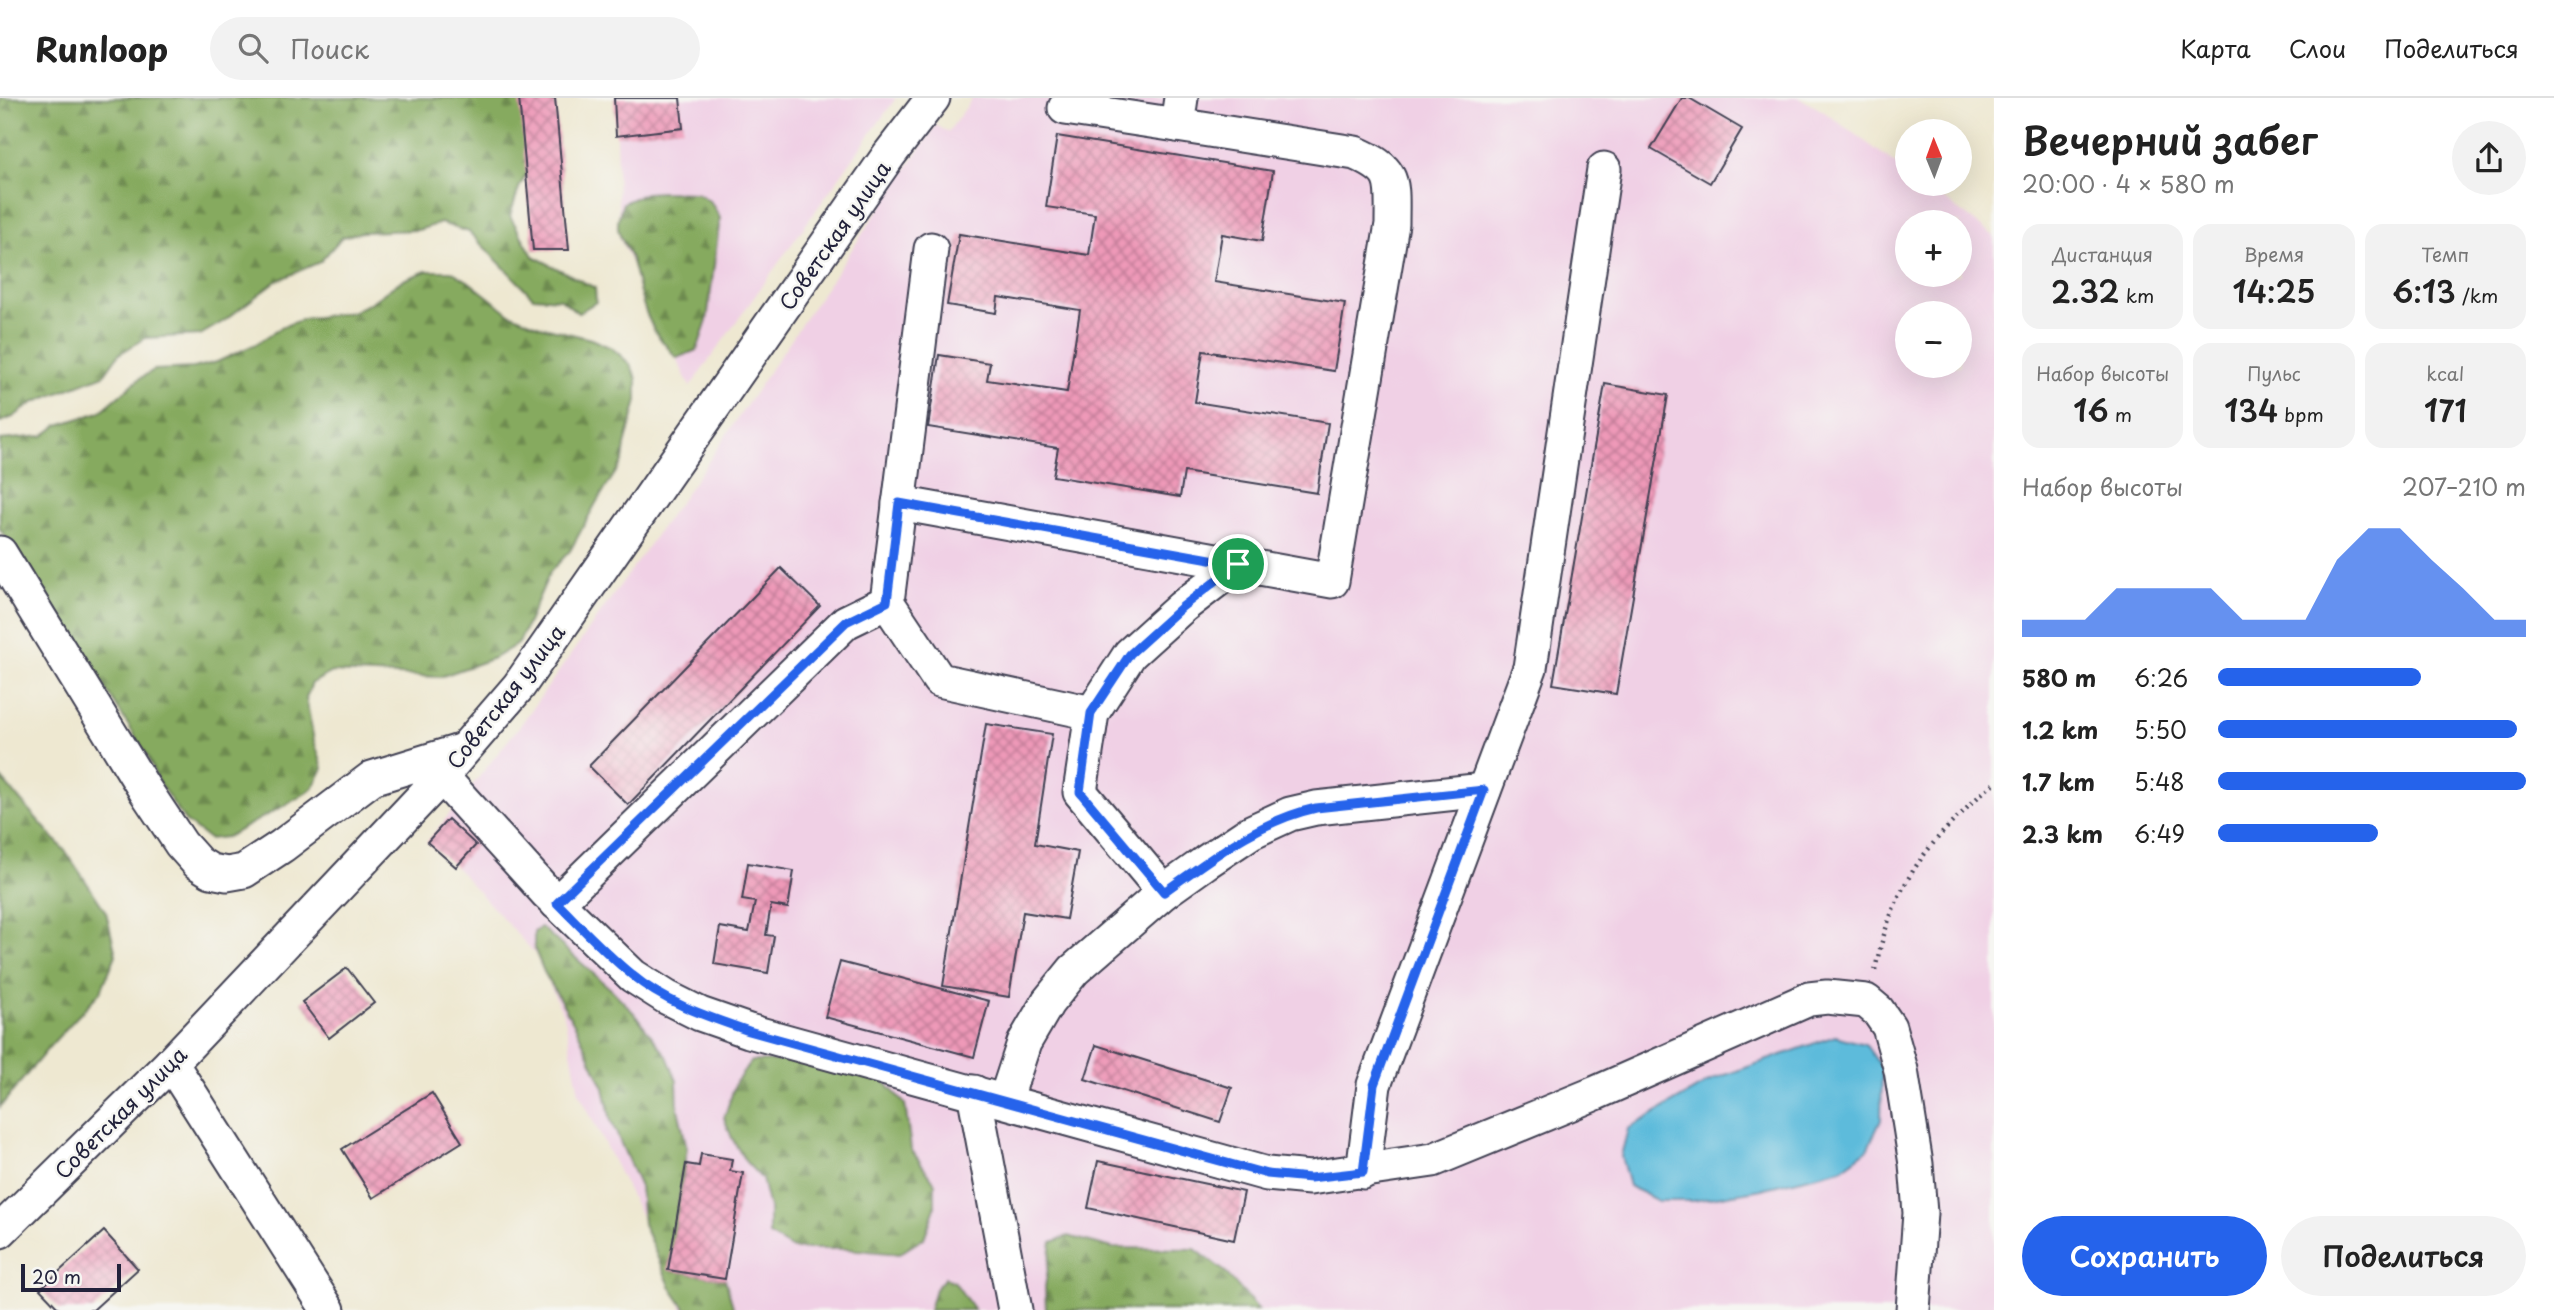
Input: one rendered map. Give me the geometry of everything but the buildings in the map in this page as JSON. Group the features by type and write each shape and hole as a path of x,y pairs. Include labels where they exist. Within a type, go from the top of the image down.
{"street":[{"name":"Советская улица","path":"0,1231 171,1063 441,776 519,686 889,155 933,98"},
{"path":"899,503 1332,581 1392,223 1392,189 1388,173 1377,162 1355,153 1179,112 1065,108"},
{"path":"1363,1172 1374,1085 1530,668 1604,169"},
{"path":"931,249 887,602 939,680 1091,713"},
{"path":"0,553 167,822 198,863 211,871 227,874 244,871 282,846 372,778 463,750"},
{"path":"1164,892 1080,792 1091,713 1130,654 1182,607 1238,564"},
{"path":"557,903 846,622 887,602"},
{"path":"441,776 557,903 633,976 700,1014 749,1031 1267,1174 1310,1178 1433,1160 1596,1093 1808,999 1846,998 1866,1001 1878,1011 1889,1027 1901,1070 1916,1164 1920,1213 1913,1310"},
{"path":"1015,1310 990,1097 1048,1002 1074,970 1164,892 1251,832 1290,814 1316,808 1484,790"},
{"path":"171,1063 328,1310"}],"path":[{"path":"1866,1001 1884,930 1905,881 1941,833 1994,784"}],"shaded area":[{"path":"680,98 896,98 690,387 619,237 616,136 682,128"},
{"path":"973,98 1800,98 1823,111 1895,163 1895,196 1939,196 1958,210 1895,210 1895,287 1972,287 1972,220 1994,236 1994,1310 682,1310 668,1270 579,1093 565,1019 536,955 456,867 427,842 522,723 708,462 936,125 948,132"}],"green space":[{"path":"0,98 528,98 529,169 519,188 510,216 533,256 595,288 596,302 578,313 561,299 533,297 469,232 441,223 418,230 362,232 342,237 320,262 276,281 224,321 200,335 146,338 119,354 104,375 33,403 13,417 0,422"},
{"path":"646,193 697,193 711,202 720,218 707,321 697,350 677,358 656,333 648,317 630,255 618,230 623,203"},
{"path":"426,271 451,271 509,313 540,326 591,339 612,348 630,364 637,379 637,401 623,461 570,551 550,572 519,643 494,658 440,677 332,672 312,683 306,698 314,741 323,768 313,788 227,837 209,839 185,821 158,781 148,757 92,667 0,529 0,440 43,436 58,425 100,412 139,379 154,370 193,368 217,362 256,344 282,327 303,319 352,312 401,281"},
{"path":"0,777 66,852 106,912 116,955 101,991 50,1046 0,1107"},
{"path":"541,927 613,991 667,1056 677,1081 678,1109 687,1148 669,1270 725,1279 734,1310 686,1310 671,1288 643,1224 640,1187 611,1121 604,1088 577,1029 544,972 534,948 534,932"},
{"path":"752,1061 802,1061 883,1080 905,1104 911,1149 935,1183 935,1208 924,1238 899,1254 847,1249 793,1249 769,1235 769,1208 762,1179 745,1161 724,1118 736,1082"},
{"path":"1068,1236 1113,1248 1195,1249 1224,1271 1259,1310 1046,1310 1045,1287 1052,1242"},
{"path":"945,1278 954,1281 974,1310 929,1310 935,1289"}],"water":[{"path":"1835,1036 1865,1044 1882,1068 1881,1120 1867,1150 1841,1169 1762,1189 1693,1201 1658,1201 1629,1186 1621,1156 1628,1129 1714,1079"}],"route":[{"path":"899,503 1238,564 1182,607 1130,654 1091,713 1080,792 1164,892 1251,832 1290,814 1359,802 1484,790 1374,1085 1363,1172 1310,1178 1267,1174 749,1031 700,1014 633,976 557,903 846,622 887,602 899,503"}]}
